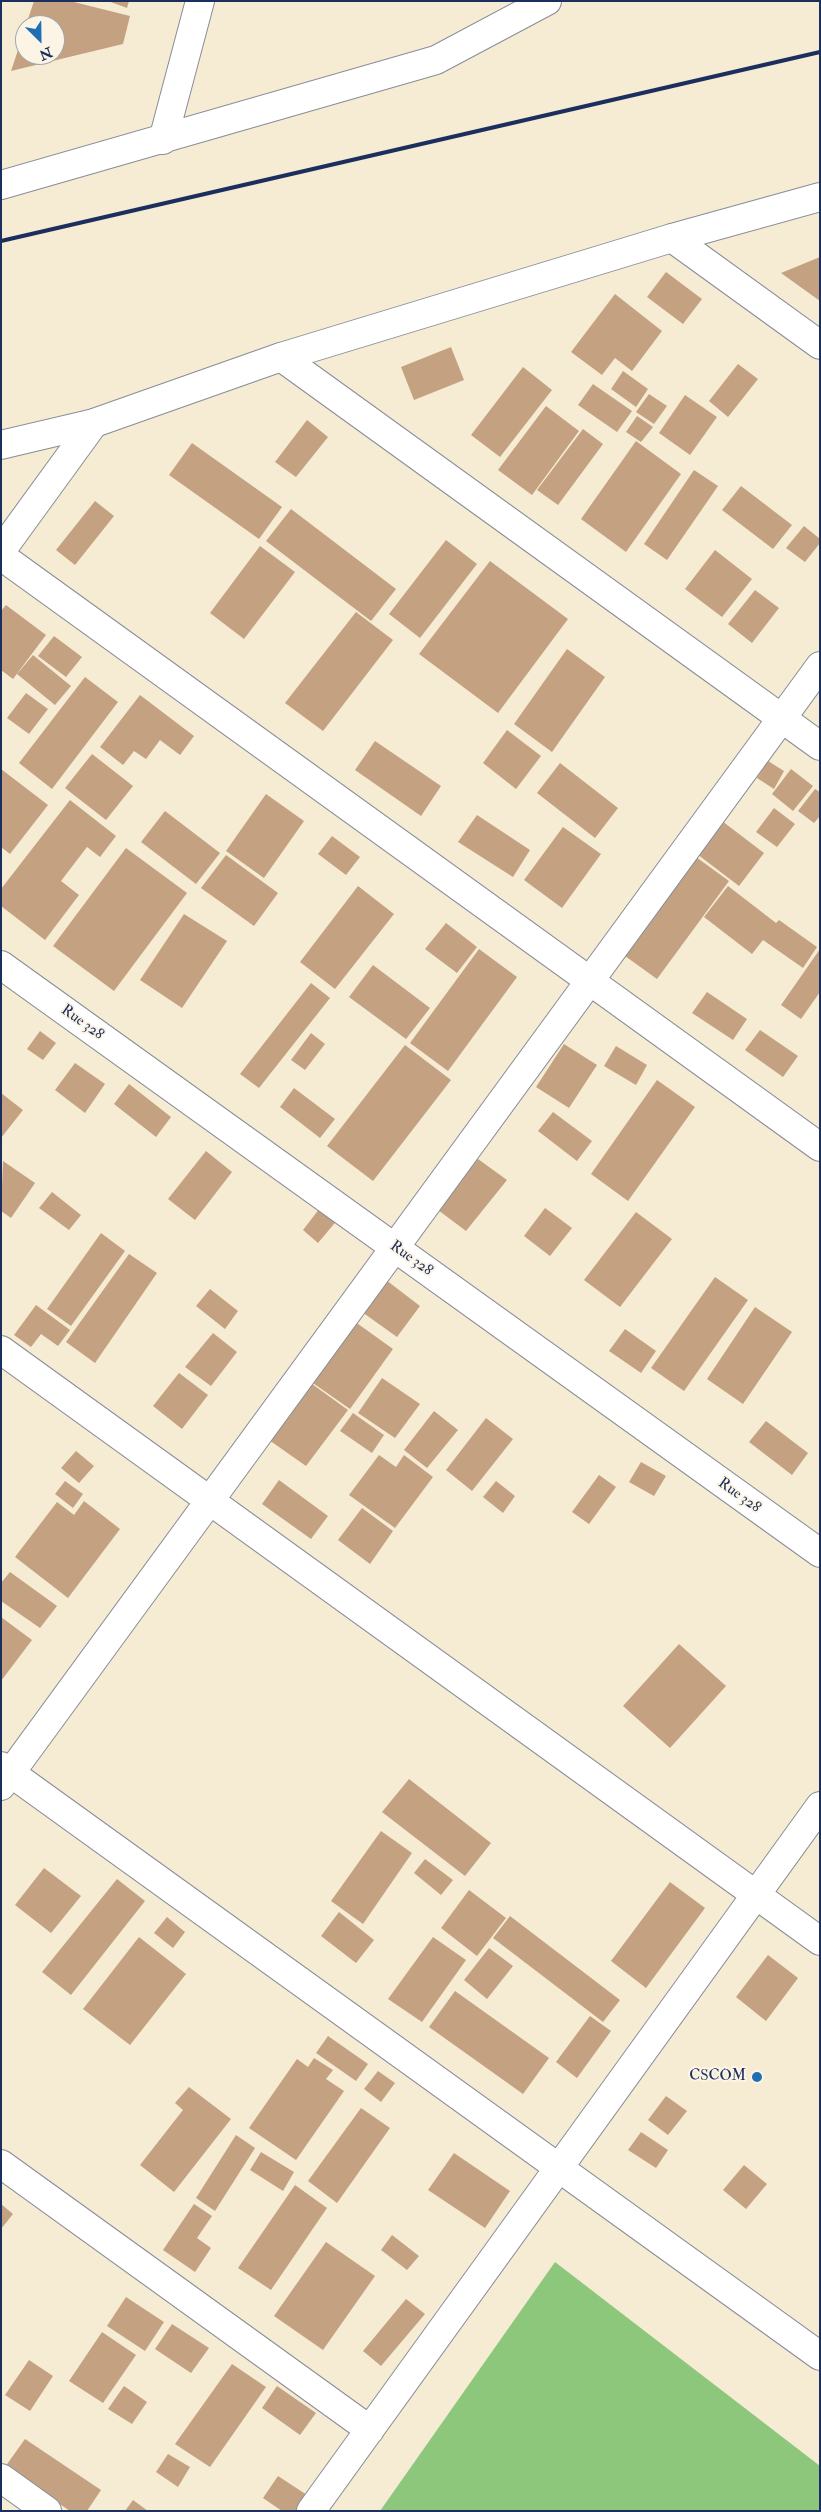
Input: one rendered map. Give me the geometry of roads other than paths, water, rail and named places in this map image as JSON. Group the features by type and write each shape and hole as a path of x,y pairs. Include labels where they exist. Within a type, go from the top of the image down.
{"street":[{"path":"163,140 200,1"},
{"path":"2,187 436,60 547,1"},
{"path":"1,445 94,423 281,357 672,238 820,197"},
{"path":"672,238 820,345"},
{"path":"281,357 820,746"},
{"path":"1,552 94,423"},
{"path":"1,556 820,1147"},
{"path":"820,666 210,1501 5,1775 559,2168 820,2356"},
{"name":"Rue 328","path":"1,966 820,1553"},
{"path":"1,1350 820,1940"},
{"path":"311,2511 820,1806"},
{"path":"1,2164 370,2430"},
{"path":"1,2478 47,2511"}],"railway":[{"path":"1,241 820,52"}],"place":[{"name":"CSCOM","path":"757,2077"}]}
